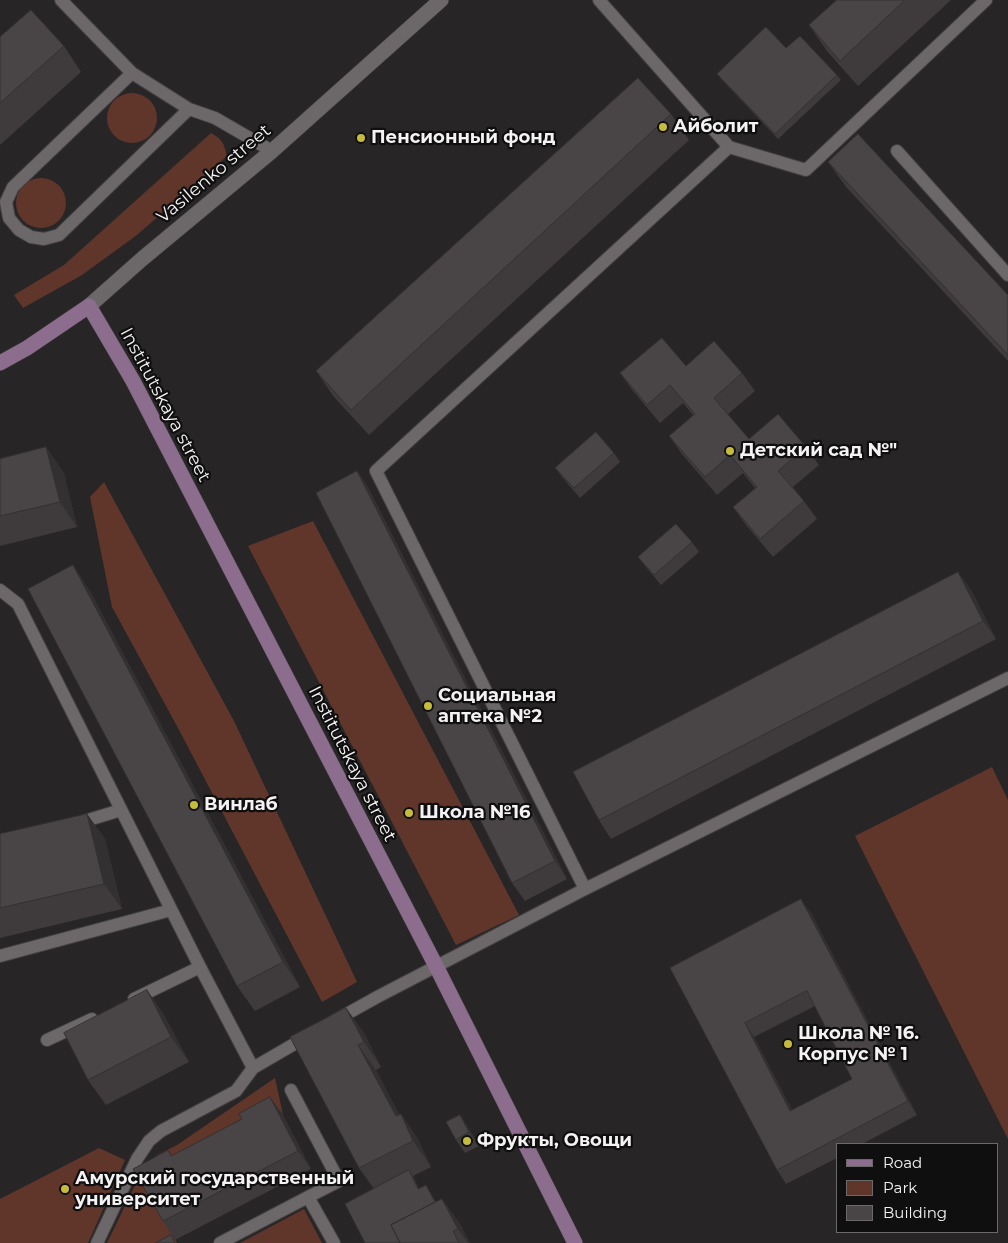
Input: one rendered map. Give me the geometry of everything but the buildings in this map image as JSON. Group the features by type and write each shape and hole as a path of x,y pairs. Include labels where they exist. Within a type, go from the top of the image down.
{"main road":[{"name":"Vasilenko street","path":"0,363 27,348 90,306"},
{"name":"Institutskaya street","path":"90,306 133,381 436,966 575,1243"}],"street":[{"name":"Vasilenko street","path":"90,306 142,259 272,151 441,0"}],"lane":[{"path":"62,0 132,73 189,109 215,118 272,151"},
{"path":"599,0 729,147 806,170 986,0"},
{"path":"132,73 13,187 6,202 9,218 18,230 31,237 44,239 59,235 189,109"},
{"path":"585,889 376,471 729,147"},
{"path":"896,151 1008,274"},
{"path":"0,590 18,604 171,910 253,1068"},
{"path":"97,1243 137,1159 149,1141 161,1131 236,1091 253,1068 379,996 585,889 1008,678"},
{"path":"65,826 121,810"},
{"path":"0,956 171,910"},
{"path":"119,1006 200,967"},
{"path":"47,1040 101,1014"},
{"path":"220,1243 339,1181 290,1090"},
{"path":"308,1197 334,1243"}],"green space":[{"path":"127,93 137,93 150,100 157,113 157,123 150,136 137,143 127,143 118,139 111,132 107,123 107,113 111,104 118,97"},
{"path":"211,133 222,142 227,156 137,235 82,275 23,308 14,295 64,265"},
{"path":"36,178 46,178 59,185 66,198 66,208 59,221 46,228 36,228 27,224 20,217 16,208 16,198 20,189 27,182"},
{"path":"104,482 234,721 357,982 322,1002 112,607 90,497"},
{"path":"313,521 519,915 456,945 248,546"},
{"path":"992,767 1008,800 1008,1139 855,836"},
{"path":"275,1078 283,1115 146,1187 177,1243 107,1243 143,1169 157,1155 177,1145"},
{"name":"Амурский государственный университет","path":"99,1148 125,1160 88,1243 0,1243 0,1199"},
{"path":"304,1209 322,1243 240,1243"}],"place":[{"name":"Айболит","path":"663,127"},
{"name":"Пенсионный фонд","path":"361,138"},
{"name":"Детский сад №\"","path":"730,451"},
{"name":"Социальная аптека №2","path":"428,706"},
{"name":"Винлаб","path":"194,805"},
{"name":"Школа №16","path":"409,813"},
{"name":"Школа № 16. Корпус № 1","path":"788,1044"},
{"name":"Фрукты, Овощи","path":"467,1141"},
{"name":"Амурский государственный университет","path":"65,1189"}]}
